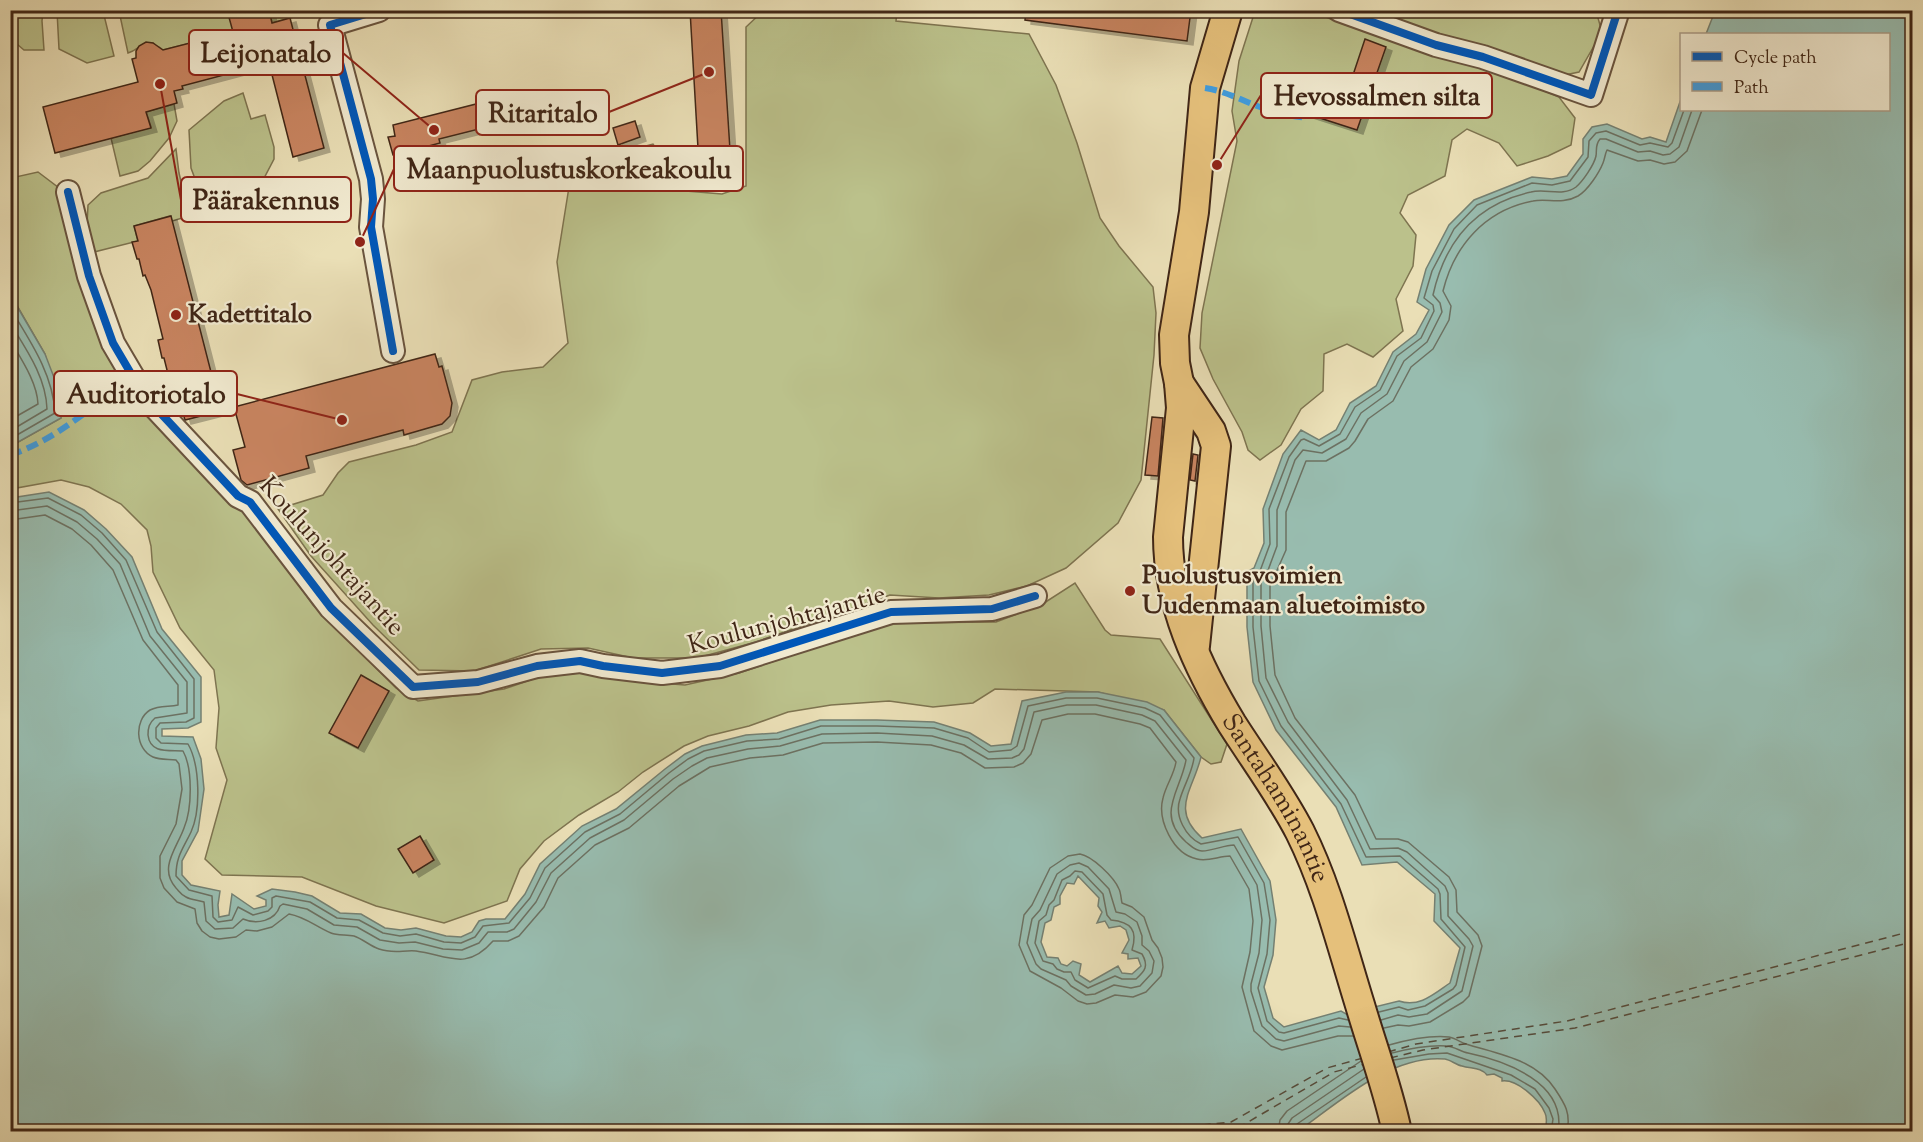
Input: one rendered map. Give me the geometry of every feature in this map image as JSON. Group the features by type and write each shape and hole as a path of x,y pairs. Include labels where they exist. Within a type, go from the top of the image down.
{"main road":[{"name":"Santahaminantie","path":"1228,10 1205,88 1194,212 1174,335 1175,363 1179,383 1180,428 1170,513 1168,553 1173,588 1194,652 1222,706 1299,831 1316,867 1344,952 1396,1131"},
{"name":"Santahaminantie","path":"1179,383 1210,431 1216,446 1194,652"}],"street":[{"path":"379,10 330,25 371,179 373,199 371,226 393,351"},
{"path":"1339,10 1436,45 1483,57 1591,95 1618,10"},
{"name":"Koulunjohtajantie","path":"68,192 89,276 112,343 133,377 152,404 188,444 238,496 250,502 331,608 413,687 478,682 537,666 580,661 662,673 720,666 891,612 992,609 1035,596"}],"green space":[{"path":"269,10 316,11 272,23"},
{"path":"10,11 43,11 44,50 24,50 11,39"},
{"path":"57,11 103,11 114,56 87,63 59,49"},
{"path":"119,11 227,11 238,31 159,51 153,43 146,43 128,53"},
{"path":"763,11 897,11 896,21 1029,34 1056,85 1100,218 1119,246 1153,287 1156,313 1154,355 1141,480 1118,523 1066,568 1027,586 989,595 939,598 890,595 756,642 697,658 633,658 588,648 541,649 474,671 419,670 373,625 311,556 278,509 323,495 338,473 349,462 416,445 452,432 472,380 502,372 543,367 568,343 557,262 569,187 586,162 653,144 686,191 722,194 746,186 746,27"},
{"path":"1255,11 1311,11 1441,57 1484,66 1559,97 1575,118 1571,145 1548,156 1517,166 1499,143 1467,129 1452,140 1445,176 1408,195 1400,213 1416,235 1413,266 1396,299 1403,331 1373,357 1347,344 1324,354 1323,391 1301,409 1281,445 1260,460 1248,450 1242,432 1213,379 1200,348 1202,313 1237,141 1232,111 1239,61"},
{"path":"1373,11 1596,11 1602,32 1579,72 1560,76"},
{"path":"243,93 251,119 265,115 274,147 274,159 250,205 240,211 236,201 207,211 191,168 189,130 224,101"},
{"path":"174,104 177,121 169,138 150,161 138,171 120,176 111,138 151,127 146,112"},
{"path":"176,149 189,216 172,221 170,216 134,226 138,241 94,252 87,225 88,205 101,193 148,178"},
{"path":"38,172 63,191 105,344 270,543 313,605 396,688 418,701 504,689 536,678 577,671 621,680 685,685 739,673 888,623 996,622 1041,605 1075,583 1105,630 1111,635 1160,639 1227,744 1221,762 1211,764 1201,757 1164,710 1098,692 995,689 973,703 933,707 889,701 831,705 788,712 749,726 708,736 684,746 643,772 618,792 579,815 544,841 520,869 507,901 444,923 376,906 302,877 222,875 205,859 227,780 216,748 219,708 214,670 180,628 153,572 147,530 121,504 89,487 61,480 11,489 11,446 61,418 45,354 11,295 11,178"}],"water":[{"path":"1715,11 1912,11 1912,1131 1545,1131 1547,1120 1545,1113 1527,1091 1514,1083 1502,1081 1502,1078 1494,1074 1487,1075 1479,1069 1445,1059 1405,1064 1385,1072 1348,1095 1297,1132 11,1132 11,498 49,492 84,510 106,529 132,557 162,629 201,677 201,722 188,728 162,729 162,736 193,737 201,759 204,789 198,831 182,861 182,875 191,885 220,891 219,917 229,915 232,894 254,909 266,906 266,900 257,896 272,889 312,896 340,913 361,914 385,928 401,930 416,928 446,936 461,937 472,932 479,921 505,919 525,894 540,864 582,826 616,809 685,754 702,746 746,735 777,733 820,720 934,722 970,733 991,746 1011,744 1022,701 1066,692 1098,692 1147,702 1164,710 1201,757 1186,799 1187,818 1192,828 1202,838 1241,829 1270,881 1276,920 1273,955 1264,987 1273,1018 1284,1027 1341,1011 1346,1014 1399,1001 1413,1003 1432,995 1450,983 1460,948 1434,921 1435,894 1397,862 1362,865 1336,807 1276,730 1253,682 1247,627 1247,572 1254,568 1264,543 1263,509 1283,454 1301,430 1319,440 1336,430 1350,403 1376,386 1393,352 1416,334 1429,310 1417,302 1426,269 1449,225 1474,200 1532,177 1552,179 1567,176 1583,154 1583,139 1592,127 1607,124 1642,139 1650,137 1666,142 1680,102 1680,111 1890,111 1890,33 1706,33","holes":["1078,876 1099,898 1098,906 1102,912 1097,923 1105,921 1109,928 1120,926 1126,930 1129,940 1122,953 1128,954 1128,959 1138,958 1141,966 1132,974 1122,973 1118,966 1090,982 1079,975 1081,964 1073,961 1067,966 1061,964 1058,958 1047,957 1041,942 1045,923 1051,920 1054,907 1060,904 1060,896 1067,883 1074,884"]},
{"path":"11,296 45,354 60,393 61,418 11,446"}],"building":[{"path":"227,10 269,10 272,23 290,18 324,148 293,157 269,63 182,86 183,89 174,91 177,103 146,112 151,128 55,153 43,107 138,82 132,59 136,58 139,46 146,42 153,43 163,50 233,32"},
{"path":"690,10 721,10 732,181 700,183"},
{"path":"1026,10 1191,10 1187,41 1025,20"},
{"path":"1365,39 1386,47 1357,130 1295,110 1303,88 1344,102"},
{"path":"488,101 495,125 439,139 440,143 421,148 423,154 402,159 400,154 393,155 388,137 395,136 393,125"},
{"path":"635,121 640,137 618,145 613,128"},
{"name":"Kadettitalo","path":"171,216 221,411 185,420 171,373 168,374 164,358 162,358 158,340 163,339 151,290 145,275 143,276 132,242 138,241 134,226"},
{"path":"435,354 439,367 442,366 452,403 450,416 442,424 404,435 403,430 306,456 309,468 247,485 241,480 233,450 245,447 234,407"},
{"path":"1152,417 1163,418 1158,476 1145,475"},
{"path":"1193,454 1198,455 1195,481 1190,480"},
{"path":"361,675 389,691 358,748 329,733"},
{"path":"420,836 434,860 413,873 398,849"}],"ferry route":[{"path":"1388,1052 1416,1044 1567,1021 1912,931"},
{"path":"1390,1058 1423,1050 1575,1028 1912,942"},
{"path":"1133,1132 1231,1122 1327,1068 1363,1058"},
{"path":"1210,1132 1236,1129 1334,1072 1365,1064"}],"marked path":[{"path":"1205,88 1226,93 1271,111 1307,118"},
{"path":"10,455 59,431 133,377"}],"cycle path":[{"path":"379,10 330,25 371,179 373,199 371,227 393,351"},
{"path":"1339,10 1436,45 1483,57 1591,95 1618,10"},
{"path":"68,192 89,276 113,343 133,377 152,404 238,496 250,502 331,608 413,687 478,682 537,666 580,661 662,673 720,666 891,612 992,609 1035,596"}],"place":[{"name":"Ritaritalo","path":"709,72"},
{"name":"Päärakennus","path":"160,84"},
{"name":"Leijonatalo","path":"434,130"},
{"name":"Hevossalmen silta","path":"1217,165"},
{"name":"Maanpuolustuskorkeakoulu","path":"360,242"},
{"name":"Kadettitalo","path":"176,315"},
{"name":"Auditoriotalo","path":"342,420"},
{"name":"Puolustusvoimien Uudenmaan aluetoimisto","path":"1130,591"}]}
